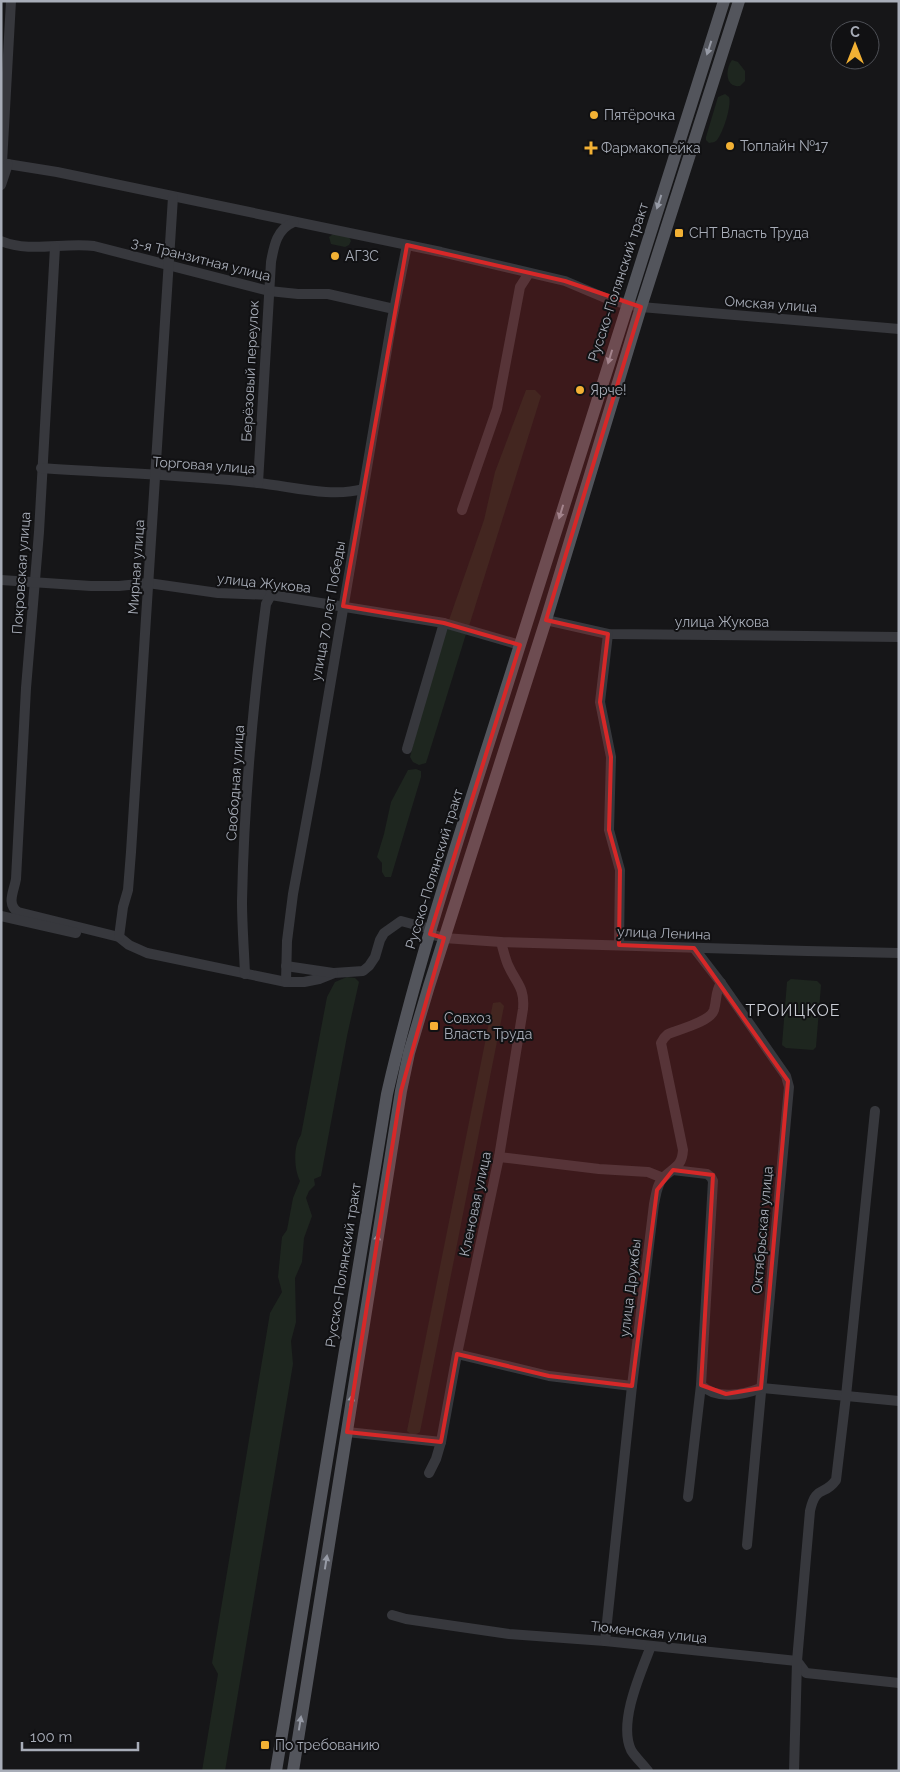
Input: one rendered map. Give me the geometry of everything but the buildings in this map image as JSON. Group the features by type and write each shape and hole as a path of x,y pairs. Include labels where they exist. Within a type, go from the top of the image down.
{"main road":[{"name":"Русско-Полянский тракт","path":"276,1771 387,1094 399,1041 430,932 626,304 724,1"},
{"name":"Русско-Полянский тракт","path":"293,1771 401,1091 409,1053 546,620 641,307 739,1"}],"street":[{"path":"1,185 4,164 11,1"},
{"name":"Омская улица","path":"4,164 57,172 407,245 565,281 626,304 641,307 899,329"},
{"name":"Мирная улица","path":"119,937 123,907 128,890 132,852 173,197"},
{"name":"Берёзовый переулок","path":"258,483 268,291 273,247 278,236 286,226 294,222"},
{"name":"3-я Транзитная улица","path":"1,241 14,245 55,247 73,244 94,246 268,291 328,294 394,309"},
{"name":"улица 70 лет Победы","path":"286,982 292,894 316,769 394,309 407,245"},
{"name":"Покровская улица","path":"55,247 42,468 26,688 16,879 10,900 14,909 18,912 101,933"},
{"path":"462,510 497,409 520,287 529,273"},
{"name":"Торговая улица","path":"42,468 258,483 307,490 339,492 363,489"},
{"name":"улица Жукова","path":"1,580 91,586 120,586 148,583 218,593 271,595 444,623 520,645"},
{"name":"Свободная улица","path":"245,974 242,901 249,766 257,668 266,604 271,595"},
{"name":"улица Жукова","path":"546,620 608,634 899,637"},
{"path":"407,750 444,623"},
{"path":"608,634 600,702 611,757 609,830 620,870 619,945"},
{"path":"1,916 72,933 101,933 119,937 129,945 147,953 286,982 304,982 334,973"},
{"name":"улица Ленина","path":"334,973 362,971 369,966 375,957 384,933 401,921 444,938 501,942 899,953"},
{"name":"Кленовая улица","path":"429,1473 441,1442 457,1354 500,1156 524,998 522,990 508,966 501,942"},
{"name":"Октябрьская улица","path":"694,948 786,1076 789,1087 747,1545"},
{"path":"286,966 334,973"},
{"path":"500,1156 599,1169 648,1172 663,1178 680,1164 683,1158 683,1150 662,1043 668,1034 709,1017 714,1011 717,988 721,983"},
{"path":"794,1771 796,1661 810,1511 813,1499 818,1492 831,1487 836,1480 875,1112"},
{"path":"673,1170 707,1174 713,1181 701,1385 688,1497"},
{"name":"улица Дружбы","path":"605,1641 632,1386 654,1204 657,1190 663,1178"},
{"path":"457,1354 549,1376 632,1386"},
{"path":"701,1385 711,1392 726,1394 746,1394 761,1388 899,1401"},
{"path":"346,1432 441,1442"},
{"name":"Тюменская улица","path":"392,1614 406,1620 500,1633 605,1641 796,1661 806,1673 899,1683"},
{"path":"648,1771 632,1752 629,1744 628,1725 629,1707 651,1646"}],"highlighted area":[{"path":"407,245 565,281 641,307 546,620 608,634 600,702 611,757 609,830 620,870 619,945 694,948 788,1081 761,1388 726,1394 701,1385 713,1175 673,1170 657,1190 632,1386 549,1376 457,1354 441,1442 347,1432 401,1091 444,938 430,934 520,645 444,623 343,606"}],"shaded area":[{"path":"732,60 738,62 745,71 745,81 740,86 735,86 729,81 728,68"},
{"path":"725,94 729,97 730,101 726,119 717,140 709,143 706,137 718,97"},
{"path":"333,234 349,237 351,241 349,245 345,247 331,244 329,237"},
{"path":"526,390 535,390 541,396 469,626 449,620 484,520 495,472"},
{"path":"447,628 466,634 426,763 419,765 413,762 410,757 431,676"},
{"path":"416,769 421,771 421,777 391,877 385,877 382,872 382,863 377,857 391,802 408,770"},
{"path":"347,977 355,978 359,982 321,1176 314,1179 315,1185 309,1191 306,1198 312,1216 304,1238 302,1262 295,1278 296,1322 291,1341 293,1364 225,1771 202,1771 218,1674 212,1663 270,1313 282,1292 278,1277 282,1237 287,1230 293,1198 300,1181 296,1165 297,1145 301,1135 327,997 335,982"},
{"path":"791,979 817,981 821,985 816,1047 813,1050 786,1048 782,1045 787,982"},
{"path":"500,1002 504,1006 420,1432 413,1436 407,1431 493,1003"}],"place":[{"name":"Пятёрочка","path":"594,115"},
{"name":"Топлайн №17","path":"730,146"},
{"name":"Фармакопейка","path":"591,148"},
{"name":"СНТ Власть Труда","path":"679,233"},
{"name":"АГЗС","path":"335,256"},
{"name":"Ярче!","path":"580,390"},
{"name":"Совхоз Власть Труда","path":"434,1026"},
{"name":"По требованию","path":"265,1745"}],"district":[{"name":"ТРОИЦКОЕ","path":"793,1010"}]}
